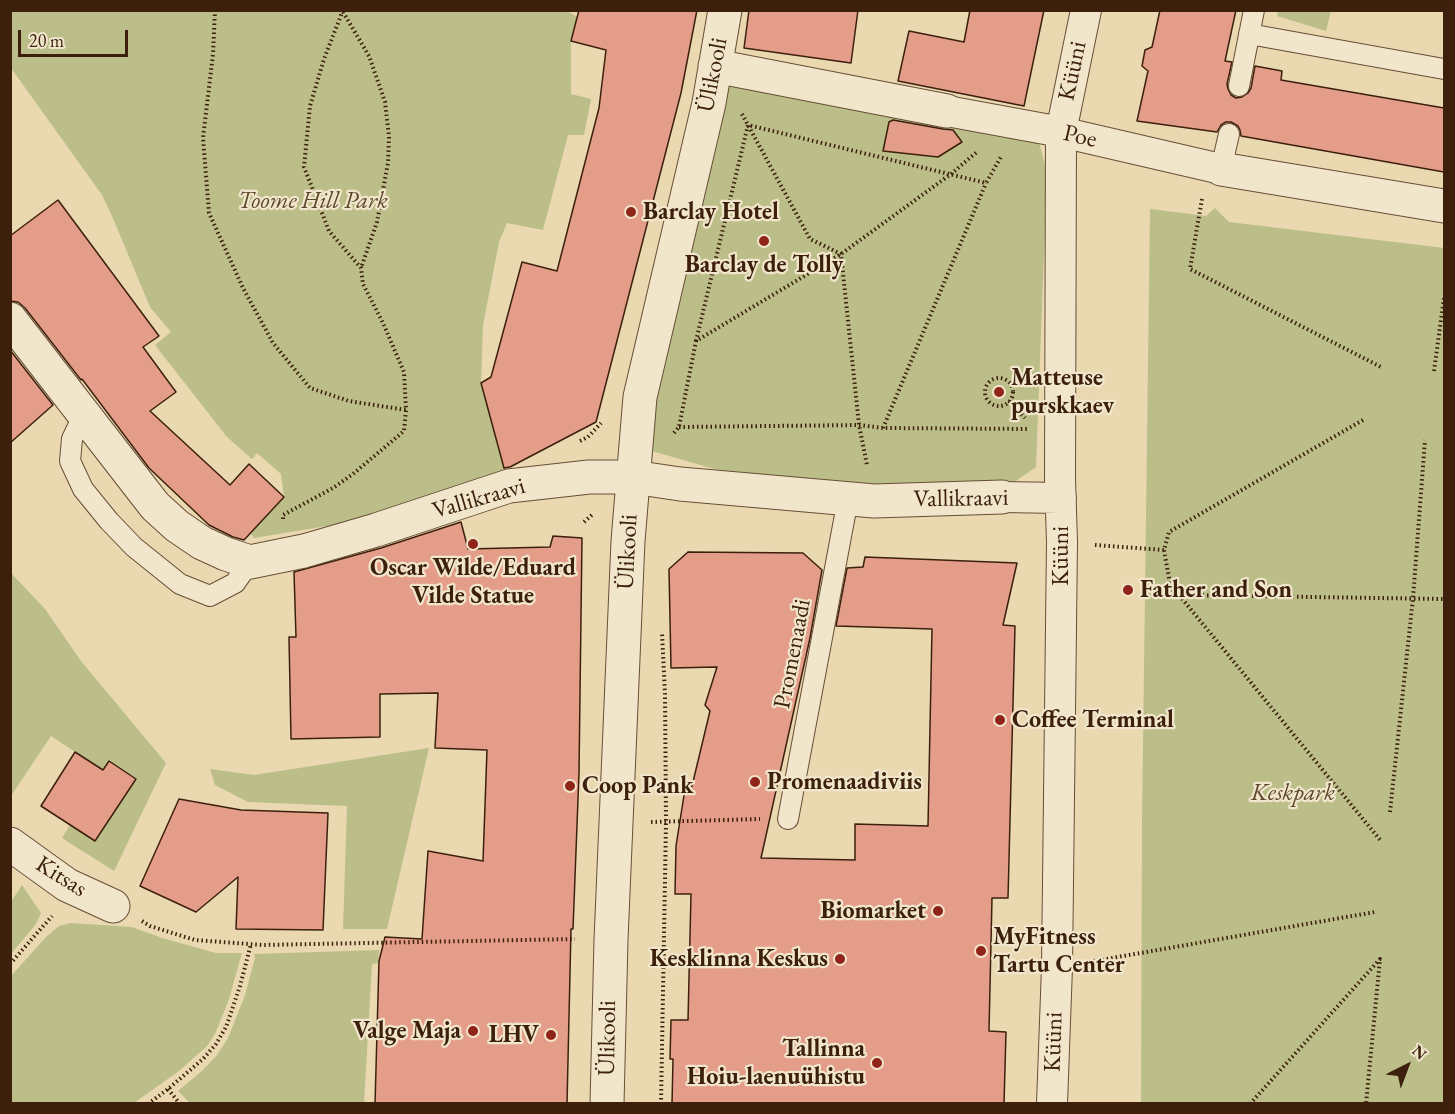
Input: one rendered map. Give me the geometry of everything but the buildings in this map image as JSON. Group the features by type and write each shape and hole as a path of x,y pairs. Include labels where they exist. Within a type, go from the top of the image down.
{"street":[{"name":"Ülikooli","path":"607,1104 611,940 628,541 640,397 706,114 725,10"},
{"name":"Küüni","path":"1052,1104 1057,967 1062,542 1061,498 1049,429 1061,132 1086,10"},
{"name":"Poe","path":"716,66 1061,132 1215,167 1444,206"},
{"path":"10,319 155,506 177,526 202,543 250,562"},
{"name":"Vallikraavi","path":"250,562 304,551 376,530 509,486 589,477 633,477 665,482 874,501 1002,497 1061,498"},
{"name":"Kitsas","path":"10,844 67,885 113,906"}],"lane":[{"path":"1239,86 1254,10"},
{"path":"1249,34 1444,69"},
{"path":"1215,167 1229,134"},
{"path":"84,414 72,439 70,461 83,489 134,547 180,584 210,596 235,583 250,562"},
{"name":"Promenaadi","path":"788,819 848,499"}],"path":[{"path":"214,10 213,54 203,138 209,213 243,288 273,344 310,388 349,401 406,410"},
{"path":"343,11 324,59 310,106 304,167 329,231 361,268"},
{"path":"283,521 283,515 333,488 404,431 406,410 404,372 363,284 361,268 377,222 388,164 389,136 385,102 369,56 343,11"},
{"path":"716,66 810,239 841,254"},
{"path":"748,125 986,183"},
{"path":"665,482 668,440 679,427 696,341 748,125"},
{"path":"696,341 841,254 951,174 978,151 988,149"},
{"path":"883,428 986,183 1002,154"},
{"path":"1215,167 1190,269 1381,367"},
{"path":"841,254 859,425"},
{"path":"1434,371 1444,298"},
{"path":"999,378 1007,381 1013,393 1009,401 1001,406 992,405 986,398 987,384 999,378"},
{"path":"1009,401 1049,429"},
{"path":"1363,420 1169,532 1164,550 1171,589 1179,595 1381,841"},
{"path":"679,427 859,425 883,428 1049,429"},
{"path":"572,445 588,437"},
{"path":"1390,812 1413,598 1425,440"},
{"path":"584,522 633,477"},
{"path":"1062,542 1164,550"},
{"path":"1179,595 1444,599"},
{"path":"661,1104 666,822 662,624"},
{"path":"676,822 788,819"},
{"path":"10,964 51,919 67,885"},
{"path":"1057,967 1375,912"},
{"path":"150,926 195,940 251,944 579,939"},
{"path":"148,1104 203,1059 216,1044 226,1027 251,944"},
{"path":"1250,1104 1380,959 1366,1104"},
{"path":"168,1089 180,1104"}],"green space":[{"name":"Toome Hill Park","path":"566,10 577,17 571,41 571,94 591,99 584,135 568,135 543,230 507,223 499,242 483,325 481,383 505,470 449,496 363,520 254,538 250,533 284,497 281,474 257,453 252,459 227,437 155,345 171,332 150,307 102,195 11,68 10,11"},
{"path":"1278,10 1331,11 1326,31 1277,16"},
{"path":"730,76 1035,127 1047,172 1036,467 1013,483 933,482 852,490 766,484 645,449"},
{"name":"Keskpark","path":"1215,208 1229,222 1444,248 1444,1103 1141,1103 1142,822 1150,209 1206,216"},
{"path":"11,573 45,609 81,661 166,763 114,871 62,838 70,825 95,841 135,778 109,761 103,770 51,736 11,796"},
{"path":"429,748 387,929 343,929 347,806 248,802 215,785 210,769 254,775"},
{"path":"22,885 41,913 36,924 11,954 11,902"},
{"path":"70,923 132,927 216,953 242,953 228,1002 215,1034 207,1046 179,1071 134,1103 11,1103 11,976 46,937 59,926"},
{"path":"379,950 378,963 372,964 364,1103 190,1103 178,1091 203,1070 228,1038 245,995 255,958 254,954"}],"place":[{"name":"Barclay Hotel","path":"631,212"},
{"name":"Barclay de Tolly","path":"764,241"},
{"name":"Matteuse purskkaev","path":"999,392"},
{"name":"Oscar Wilde/Eduard Vilde Statue","path":"473,544"},
{"name":"Father and Son","path":"1128,590"},
{"name":"Coffee Terminal","path":"1000,720"},
{"name":"Promenaadiviis","path":"755,782"},
{"name":"Coop Pank","path":"570,786"},
{"name":"Biomarket","path":"938,911"},
{"name":"MyFitness Tartu Center","path":"981,951"},
{"name":"Kesklinna Keskus","path":"840,959"},
{"name":"Valge Maja","path":"473,1031"},
{"name":"LHV","path":"551,1035"},
{"name":"Tallinna Hoiu-laenuühistu","path":"877,1063"}]}
